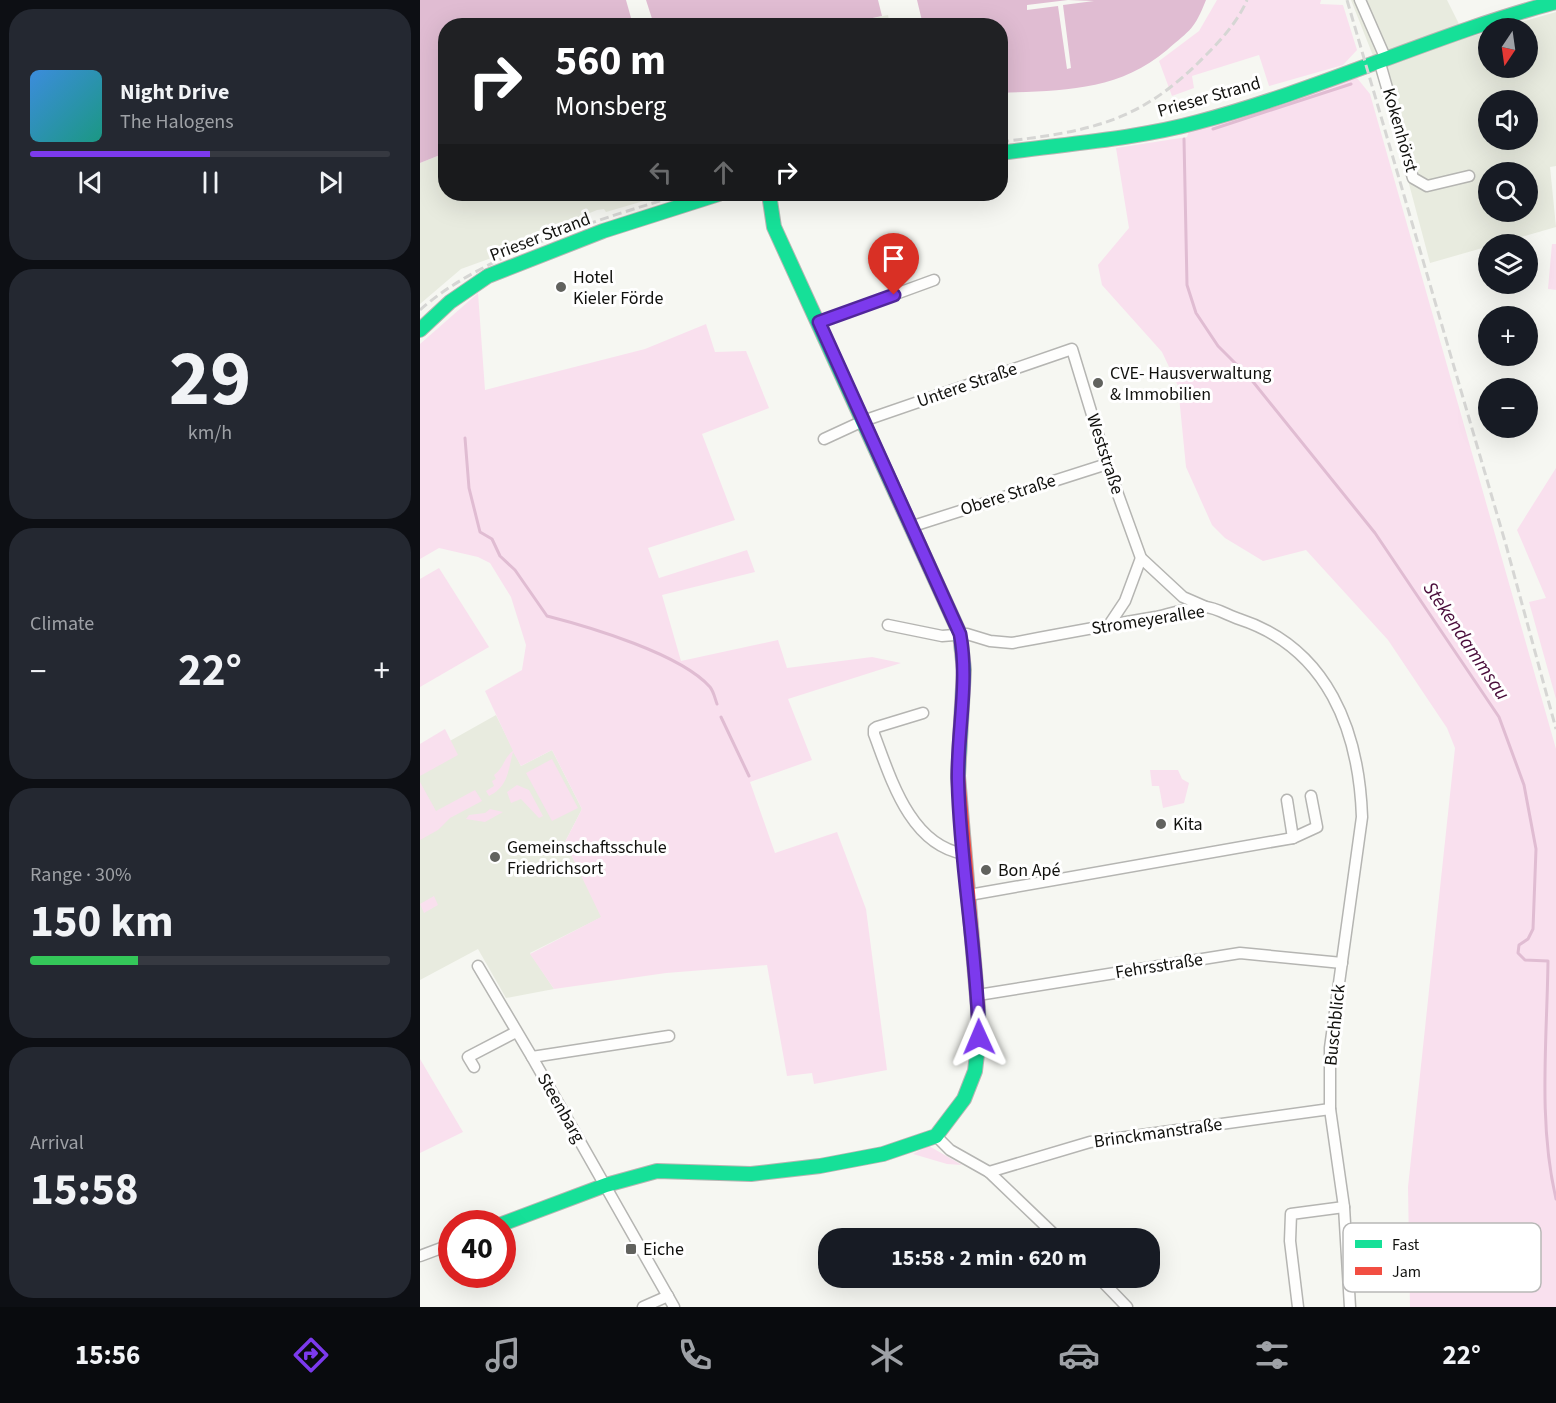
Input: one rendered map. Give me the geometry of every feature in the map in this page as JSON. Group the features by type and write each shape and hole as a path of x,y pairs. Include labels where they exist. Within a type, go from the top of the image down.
{"street":[{"name":"Kokenhörst","path":"1360,0 1382,58 1413,178 1427,186 1469,176"},
{"name":"Prieser Strand","path":"1008,152 1177,127 1382,58 1418,49 1511,14 1556,2"},
{"name":"Prieser Strand","path":"421,329 450,302 488,276 603,231 696,201"},
{"path":"516,1219 606,1185 657,1171 751,1174 820,1166 883,1154 936,1136 964,1099 975,1071 979,1037 978,995 958,781 964,670 960,634 774,227 770,201"},
{"path":"819,322 934,280"},
{"name":"Untere Straße","path":"824,439 863,421 1072,349"},
{"name":"Weststraße","path":"1072,349 1107,464 1141,558 1183,597 1206,607"},
{"name":"Obere Straße","path":"910,527 1107,464"},
{"path":"1109,625 1125,601 1141,558"},
{"name":"Stromeyerallee","path":"888,624 942,636 960,634 1012,643 1206,607 1265,627 1279,636 1308,664 1343,712 1353,739 1361,784 1362,817 1358,843"},
{"path":"923,713 877,727 874,729 874,734 892,782 916,824 931,841 947,851 964,854"},
{"path":"969,895 1293,838 1317,827 1311,796"},
{"path":"1287,800 1293,838"},
{"name":"Buschblick","path":"1345,1223 1330,1109 1330,1048 1358,843"},
{"name":"Fehrsstraße","path":"978,995 1240,953 1342,963"},
{"name":"Steenbarg","path":"478,966 606,1185 674,1307"},
{"path":"474,1067 468,1057 516,1032"},
{"path":"532,1057 669,1036"},
{"name":"Brinckmanstraße","path":"989,1172 1090,1142 1330,1109"},
{"path":"936,1136 950,1150 989,1172 1048,1228"},
{"path":"1298,1307 1290,1241 1291,1214 1344,1207"},
{"path":"420,1256 438,1249"},
{"path":"1109,1288 1127,1307"},
{"name":"Buschblick","path":"1349,1292 1350,1307"},
{"path":"643,1307 668,1296"}],"shaded area":[{"path":"420,0 878,0 882,16 873,18 438,18 438,156 420,163"},
{"path":"917,0 1206,0 1198,18 1187,33 1148,64 1109,81 1046,91 1008,93 1008,18 921,18"},
{"path":"1217,0 1321,0 1320,4 1343,5 1357,50 1343,65 1269,86 1259,55 1192,76 1194,88 1172,96 1159,61 1199,31"},
{"path":"1351,0 1447,0 1466,38 1478,35 1478,78 1538,78 1538,18 1535,18 1556,12 1556,166 1550,167 1556,227 1532,234 1478,234 1478,249 1430,263 1379,71"},
{"path":"888,15 889,18 873,18"},
{"path":"1357,78 1370,94 1556,749 1556,1307 1410,1307 1410,1292 1541,1292 1541,1223 1409,1223 1408,1187 1455,748 1447,728 1388,640 1306,550 1263,561 1225,538 1212,525 1186,467 1178,386 1162,352 1102,285 1098,265 1129,228 1116,148 1187,137 1189,131"},
{"path":"438,156 438,201 644,201 606,212 604,209 597,210 517,243 519,248 461,269 420,304 420,163"},
{"path":"1552,244 1556,244 1556,290 1548,289"},
{"path":"478,293 485,390 645,349 706,324 715,352 746,351 769,408 702,434 735,520 648,548 659,578 747,550 755,572 662,595 681,661 778,640 787,668 872,657 901,663 788,699 812,760 750,782 775,853 837,832 866,909 887,1070 814,1084 812,1073 787,1076 767,965 666,973 554,989 530,954 601,917 565,842 582,809 552,750 521,766 513,752 504,783 489,796 486,791 494,786 492,781 496,779 494,775 513,751 485,691 522,670 526,645 511,597 490,563 478,557 439,548 420,559 420,344"},
{"path":"1556,468 1556,699 1529,602 1546,598 1517,530"},
{"path":"439,568 489,647 420,687 420,579"},
{"name":"Gemeinschaftsschule Friedrichsort","path":"496,715 521,766 552,750 582,809 565,842 602,917 530,953 554,989 506,998 478,949 420,980 420,761 432,751"},
{"path":"445,729 458,755 420,776 420,744"},
{"path":"552,759 578,808 552,821 526,773"},
{"path":"1150,770 1178,770 1182,779 1189,783 1184,803 1163,808 1159,786 1152,786"},
{"path":"420,782 436,811 475,790 482,801 450,818 438,830 420,840"},
{"path":"517,785 529,790 543,816 539,818 521,799 511,803 507,792"},
{"path":"490,809 503,812 485,822 466,819 469,815 485,813"},
{"path":"434,896 438,905 424,913 420,904"},
{"path":"420,1059 463,1132 420,1153"},
{"path":"929,1146 962,1165 947,1164 913,1154"}],"pier":[{"path":"626,0 646,0 652,18 631,18"},
{"path":"1068,0 1094,1 1063,5 1071,68 1067,69 1058,6 1027,10 1027,5"}],"waterway":[{"path":"1213,129 1351,84"},
{"name":"Stekendammsau","path":"1184,139 1187,285 1196,313 1218,346 1250,378 1375,533 1499,717 1524,785 1536,849 1533,929 1528,939 1519,945 1518,953 1525,960 1548,961 1545,1111 1550,1170 1556,1199"},
{"path":"465,438 469,488 480,532 492,539 500,556 515,570 547,616 587,627 657,653 696,675 710,687 717,704"},
{"path":"721,717 749,776"}],"railway":[{"path":"1008,141 1088,128 1136,110 1182,78 1206,55 1229,29 1247,0"},
{"path":"1347,0 1506,545 1556,729"},
{"path":"420,310 446,290 509,255 581,226 660,201"}],"traffic: fast":[{"path":"1008,152 1125,137 1198,122 1288,94 1466,30 1556,2"},
{"path":"420,330 450,302 488,276 603,231 697,201"},
{"path":"770,201 774,227 960,634 964,670 958,776"},
{"path":"516,1219 606,1185 657,1171 751,1174 820,1166 883,1154 936,1136 964,1099 975,1071 979,1037 978,1008"}],"traffic: jam":[{"path":"958,776 978,1008"}],"place":[{"name":"Hotel Kieler Förde","path":"561,287"},
{"name":"CVE- Hausverwaltung & Immobilien","path":"1098,383"},
{"name":"Kita","path":"1161,824"},
{"name":"Gemeinschaftsschule Friedrichsort","path":"495,857"},
{"name":"Bon Apé","path":"986,870"},
{"name":"Eiche","path":"631,1249"}],"route":[{"path":"894,295 819,322 960,634 964,670 958,781 978,995 979,1037"}]}
